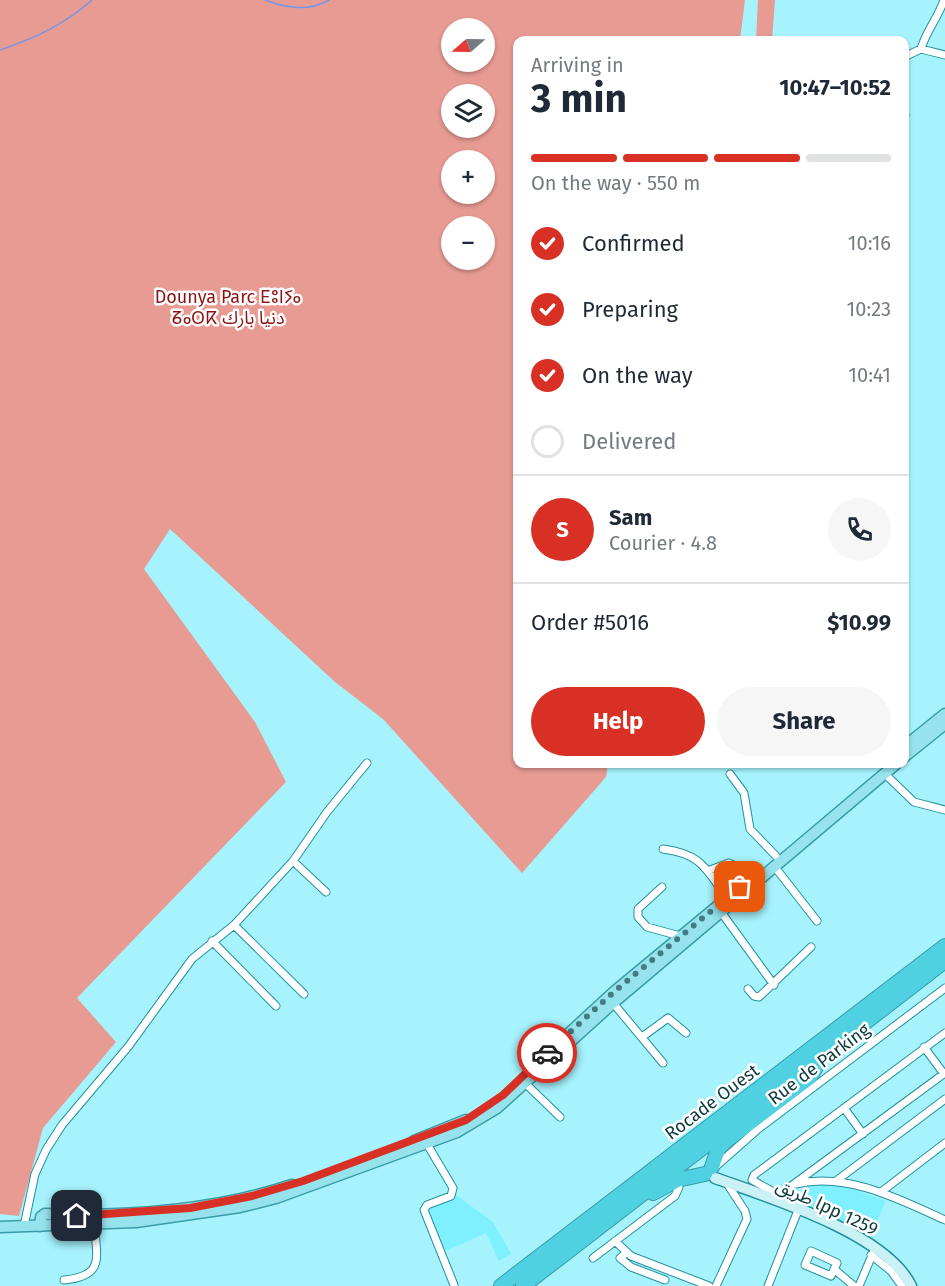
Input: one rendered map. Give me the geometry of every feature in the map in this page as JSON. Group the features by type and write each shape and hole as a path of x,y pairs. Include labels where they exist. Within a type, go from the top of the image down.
{"highway":[{"name":"Rocade Ouest","path":"501,1286 945,946"},
{"name":"Rocade Ouest","path":"523,1286 945,961"},
{"path":"549,1265 572,1258 656,1190 677,1180 714,1174 718,1149 810,1077 823,1056"}],"main road":[{"path":"909,743 945,714"},
{"path":"909,752 945,724"},
{"path":"0,1227 94,1224 181,1217 249,1205 427,1144 479,1120 525,1083 613,1003 721,912 775,861 884,768"},
{"path":"40,1226 41,1217 45,1214 145,1213 252,1196 303,1181 466,1120 503,1095 588,1015 727,898 775,861"}],"street":[{"path":"921,49 927,31 939,15 944,0"},
{"path":"909,55 921,49 945,55"},
{"path":"24,1226 35,1174 46,1150 62,1125 128,1047 192,959 234,925 293,861 327,812 367,763"},
{"path":"884,768 914,802 944,809"},
{"path":"730,774 744,794 750,829 817,921"},
{"path":"663,849 687,854 710,870 727,898"},
{"path":"293,861 326,892"},
{"path":"710,870 729,863 754,876"},
{"path":"662,887 638,909 638,917 647,927 681,936"},
{"path":"721,912 774,985"},
{"path":"234,925 304,994"},
{"path":"212,941 276,1006"},
{"path":"748,989 758,997 774,985 811,947"},
{"name":"Rue de Parking","path":"714,1174 757,1130 945,988"},
{"path":"613,1003 663,1063"},
{"path":"642,1036 668,1018 686,1033"},
{"path":"924,1047 944,1073 779,1195 752,1180 754,1175 924,1047 945,1033"},
{"path":"525,1083 560,1117"},
{"path":"836,1182 945,1099"},
{"path":"844,1108 863,1134"},
{"path":"881,1192 945,1143"},
{"path":"427,1144 453,1188 451,1196 427,1205 424,1209 454,1285"},
{"path":"714,1174 745,1212 747,1219 716,1286"},
{"name":"طريق lpp 1259","path":"714,1174 799,1208 896,1265 911,1286"},
{"path":"593,1258 675,1196 679,1188 677,1180"},
{"path":"793,1185 810,1181 836,1182 881,1192 945,1220"},
{"path":"768,1286 799,1208"},
{"path":"64,1280 83,1278 94,1269 97,1259 94,1224"},
{"path":"615,1241 626,1253 709,1286"},
{"path":"811,1251 837,1263 834,1269 831,1276 806,1265 811,1251"},
{"path":"834,1269 856,1286 874,1252 902,1286"},
{"path":"626,1253 620,1258 625,1264 664,1283 670,1271"}],"shaded area":[{"path":"822,1178 886,1201 871,1234 792,1203 794,1195"},
{"path":"456,1195 493,1222 511,1254 499,1261 486,1233 441,1253 424,1208"}],"green space":[{"name":"Dounya Parc ⴹⵓⵏⵢⴰ ⵒⴰⵔⴽ دنيا بارك","path":"0,0 745,0 740,36 513,36 513,768 607,768 606,777 522,873 383,719 335,682 170,529 144,569 255,722 286,782 77,998 116,1042 43,1128 19,1216 0,1214"},
{"path":"758,0 775,0 772,36 756,36"}],"waterway":[{"path":"0,50 49,30 71,17 92,0"},
{"path":"265,0 297,8 313,6 329,0"}],"way so far":[{"path":"547,1053 615,991 740,887"}],"route":[{"path":"77,1216 120,1215 190,1208 235,1200 286,1187 466,1120 503,1095 547,1053"}]}
